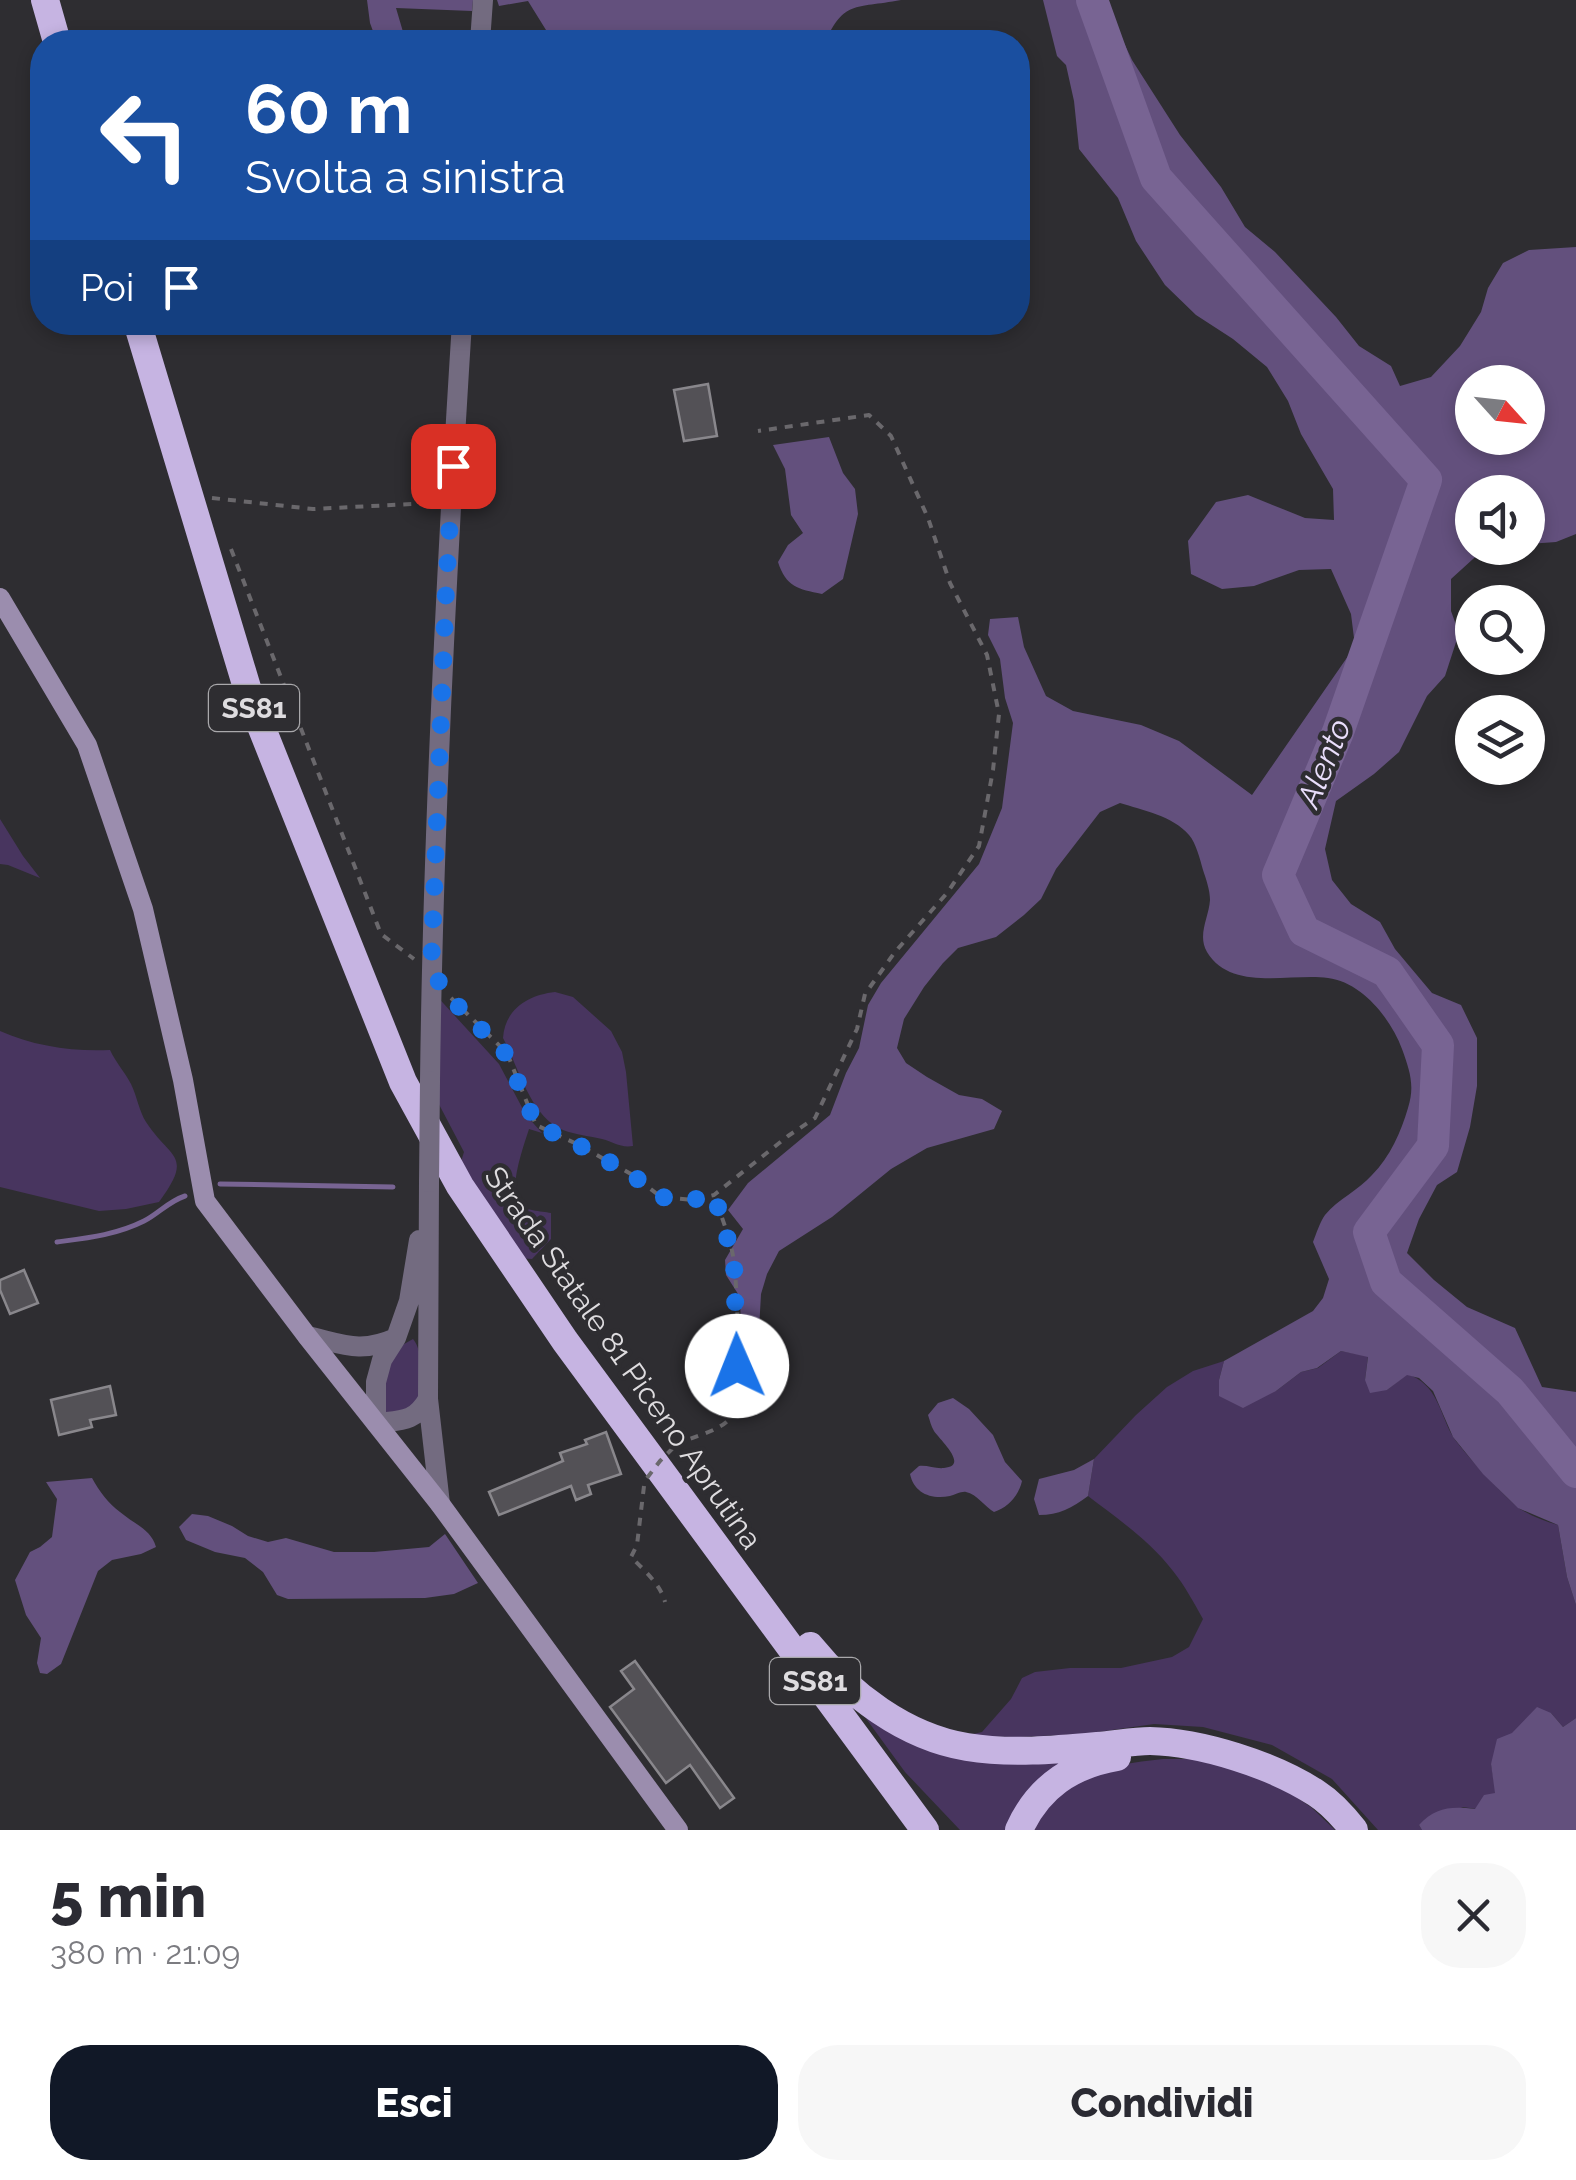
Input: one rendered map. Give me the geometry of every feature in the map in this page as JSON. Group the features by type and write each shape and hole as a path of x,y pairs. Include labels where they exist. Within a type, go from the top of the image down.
{"highway":[{"path":"45,0 54,30"},
{"name":"Strada Statale 81 Piceno Aprutina","path":"141,335 252,701 402,1082 460,1186 565,1341 925,1830"},
{"path":"706,1532 734,1550 826,1666 864,1700 897,1721 935,1738 996,1751 1060,1750 1149,1741 1186,1745 1233,1757 1316,1793 1344,1816 1354,1830"},
{"path":"1019,1830 1042,1792 1064,1774 1108,1758 1141,1752 1233,1757"}],"main road":[{"path":"0,598 88,745 137,890 183,1080 205,1200 440,1504 678,1830"}],"street":[{"path":"481,30 482,0"},
{"path":"440,1504 428,1400 431,971 461,335"},
{"path":"428,1400 420,1413 409,1419 376,1424 376,1382 409,1301 430,1182"},
{"path":"307,1336 363,1348 396,1338"}],"path":[{"path":"230,546 380,934 431,971 455,1003 506,1054 536,1125 631,1174 661,1197 692,1200 714,1194 815,1118 857,1029 865,994 895,952 947,893 979,846 994,770 999,714 987,655 950,584 928,518 891,436 869,415 758,431"},
{"path":"217,513 211,498 313,509 451,502"},
{"path":"647,1478 676,1445 720,1427 733,1416 737,1402 734,1260 714,1194"},
{"path":"644,1486 631,1557 666,1597 665,1602"}],"shaded area":[{"path":"367,0 473,0 472,11 396,8 402,30 373,30"},
{"path":"497,0 901,0 852,9 831,30 546,30 528,1 499,6"},
{"path":"1043,0 1107,0 1132,60 1245,227 1275,252 1359,346 1391,366 1400,386 1431,377 1460,346 1481,312 1488,288 1503,263 1529,250 1576,247 1576,534 1545,543 1545,475 1455,475 1455,565 1466,565 1451,579 1455,645 1445,676 1427,696 1399,752 1336,801 1325,849 1332,880 1351,904 1380,922 1395,949 1432,993 1461,1005 1477,1038 1477,1086 1457,1172 1437,1185 1407,1253 1467,1307 1515,1328 1542,1387 1576,1392 1576,1605 1558,1525 1518,1508 1483,1474 1453,1437 1433,1391 1419,1378 1407,1375 1387,1390 1370,1393 1365,1380 1368,1357 1341,1351 1243,1408 1219,1396 1224,1361 1313,1311 1323,1298 1329,1279 1313,1242 1318,1228 1330,1209 1367,1180 1389,1152 1408,1108 1411,1078 1391,1026 1374,1004 1352,987 1328,978 1246,976 1218,964 1204,946 1210,896 1194,842 1175,823 1147,811 1120,803 1100,812 1056,869 1041,899 996,937 958,948 924,987 904,1019 897,1048 906,1063 959,1095 982,1099 1002,1111 994,1129 927,1148 891,1169 832,1217 779,1251 767,1274 761,1294 759,1330 750,1344 741,1328 740,1297 726,1275 725,1260 743,1229 728,1210 748,1183 830,1115 859,1048 868,1005 881,983 979,864 1002,808 1013,723 1000,659 988,635 990,619 1018,617 1024,647 1046,696 1073,711 1141,725 1179,741 1252,795 1355,646 1351,614 1331,569 1299,570 1254,586 1222,589 1191,574 1188,541 1216,502 1248,495 1305,518 1334,520 1333,489 1267,367 1196,315 1165,285 1136,241 1118,198 1079,149 1066,65 1057,56"},
{"path":"829,437 843,473 855,489 858,514 843,579 822,594 794,586 778,562 788,545 803,533 791,515 785,469 773,445"},
{"path":"0,819 23,856 40,878 0,864"},
{"path":"433,992 499,1064 526,1115 542,1133 529,1129 515,1187 521,1206 551,1213 551,1239 532,1259 518,1258 459,1168 464,1152 432,1091"},
{"path":"555,992 573,997 611,1031 622,1052 633,1146 563,1130 542,1114 527,1090 503,1038 505,1028 520,1005"},
{"path":"0,1031 54,1047 110,1050 131,1084 146,1122 175,1158 175,1175 159,1202 99,1211 0,1187"},
{"path":"413,1339 421,1363 420,1394 412,1409 389,1418 379,1404 380,1391 397,1348"},
{"path":"1341,1351 1368,1356 1365,1380 1387,1390 1407,1374 1425,1384 1452,1435 1485,1475 1522,1510 1558,1525 1576,1605 1576,1718 1563,1727 1551,1713 1521,1727 1491,1764 1496,1793 1476,1809 1463,1807 1419,1825 1422,1830 1378,1830 1332,1779 1272,1745 1203,1727 1154,1724 1084,1734 964,1736 982,1732 1011,1699 1022,1678 1035,1672 1121,1668 1172,1657 1189,1647 1203,1619 1181,1583 1144,1540 1088,1496 1094,1459 1136,1415 1167,1387 1193,1371 1224,1361 1219,1380 1276,1391 1301,1372 1318,1368"},
{"path":"953,1398 993,1435 1005,1462 1022,1481 1012,1500 994,1512 974,1495 966,1492 930,1496 912,1481 910,1474 919,1466 944,1468 954,1462 928,1415 938,1403"},
{"path":"1094,1459 1088,1496 1065,1510 1039,1515 1034,1499 1039,1479 1074,1470"},
{"path":"92,1478 108,1501 146,1531 156,1547 112,1560 98,1571 61,1664 47,1674 40,1673 37,1663 41,1638 26,1615 15,1580 30,1552 52,1537 57,1499 46,1482"},
{"path":"192,1514 208,1516 268,1542 286,1538 334,1552 429,1547 445,1534 478,1583 454,1594 425,1598 288,1599 277,1595 263,1572 245,1558 215,1552 186,1540 179,1527"},
{"path":"1537,1707 1551,1713 1563,1727 1576,1718 1576,1830 1422,1830 1419,1825 1431,1814 1451,1808 1475,1809 1484,1795 1495,1793 1491,1764 1497,1739 1512,1733"},
{"path":"862,1713 1064,1762 1008,1830 960,1830 905,1772"},
{"path":"1163,1759 1201,1759 1276,1783 1335,1830 1035,1830 1054,1796 1069,1785 1105,1769"}],"building":[{"path":"708,384 717,436 684,441 674,390"},
{"path":"24,1270 38,1303 10,1314 0,1280"},
{"path":"110,1386 116,1415 90,1420 92,1427 59,1435 51,1400"},
{"path":"606,1432 621,1474 588,1485 591,1494 576,1500 571,1486 499,1515 489,1492 563,1461 560,1453 587,1444 585,1440"},
{"path":"635,1661 734,1798 720,1808 690,1765 666,1783 610,1707 634,1689 621,1671"}],"waterway":[{"name":"Alento","path":"1092,0 1156,178 1426,480 1338,732 1278,875 1304,931 1387,972 1438,1045 1433,1146 1369,1232 1386,1282 1510,1391 1576,1472"},
{"path":"220,1184 393,1187"},
{"path":"57,1242 123,1230 185,1196"}],"route":[{"path":"453,466 431,971 455,1003 506,1054 536,1125 631,1174 661,1197 692,1200 714,1194 734,1260 737,1366"}]}
